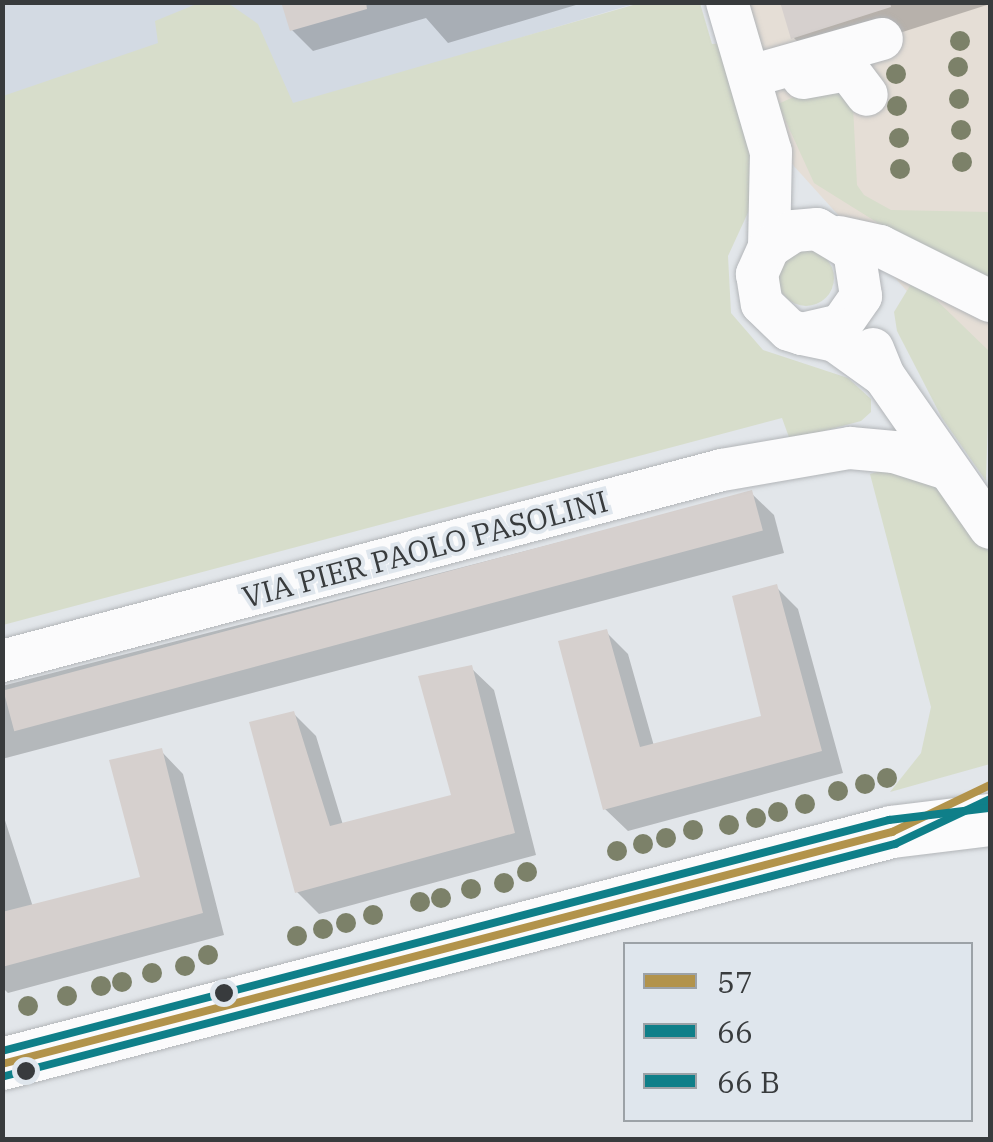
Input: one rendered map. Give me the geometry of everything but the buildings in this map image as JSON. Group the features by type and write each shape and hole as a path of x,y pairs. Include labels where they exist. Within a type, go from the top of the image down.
{"main road":[{"path":"892,832 990,786"},
{"path":"2,1064 892,832 990,820"}],"street":[{"path":"727,2 771,152 769,247 757,274 762,304 777,323 802,334 835,341 894,391"},
{"path":"753,84 882,39"},
{"path":"753,84 840,69 857,77 867,95"},
{"path":"771,152 828,233 858,259 861,296 894,391 990,528"},
{"path":"769,247 794,231 828,233 924,267 990,301"},
{"path":"924,267 990,337"},
{"path":"802,334 841,325 861,296"},
{"name":"VIA PIER PAOLO PASOLINI","path":"850,448 894,391"},
{"name":"VIA PIER PAOLO PASOLINI","path":"2,661 722,470 850,448 894,452 947,469"}],"shaded area":[{"path":"2,3 637,3 276,111 3,108"},
{"path":"736,3 990,3 990,383 783,154"}],"green space":[{"path":"199,3 228,3 258,24 293,103 640,3 700,3 712,44 728,43 756,167 751,206 728,256 731,313 763,350 848,378 871,399 871,412 861,421 790,440 782,418 3,625 3,96 158,43 155,21"},
{"path":"832,80 853,106 857,185 864,195 891,210 990,212 990,293 814,183 778,104"},
{"path":"806,250 826,258 834,278 826,298 806,306 786,298 778,278 786,258"},
{"path":"911,284 926,290 990,352 986,481 942,418 897,331 894,312"},
{"path":"890,468 908,469 947,493 990,554 990,764 890,792 921,753 931,707 870,474"}],"transit line":[{"name":"57","path":"2,1064 892,832 990,785"},
{"name":"66","path":"5,1076 895,844 990,799"},
{"path":"2,1051 889,820 988,808"}]}
